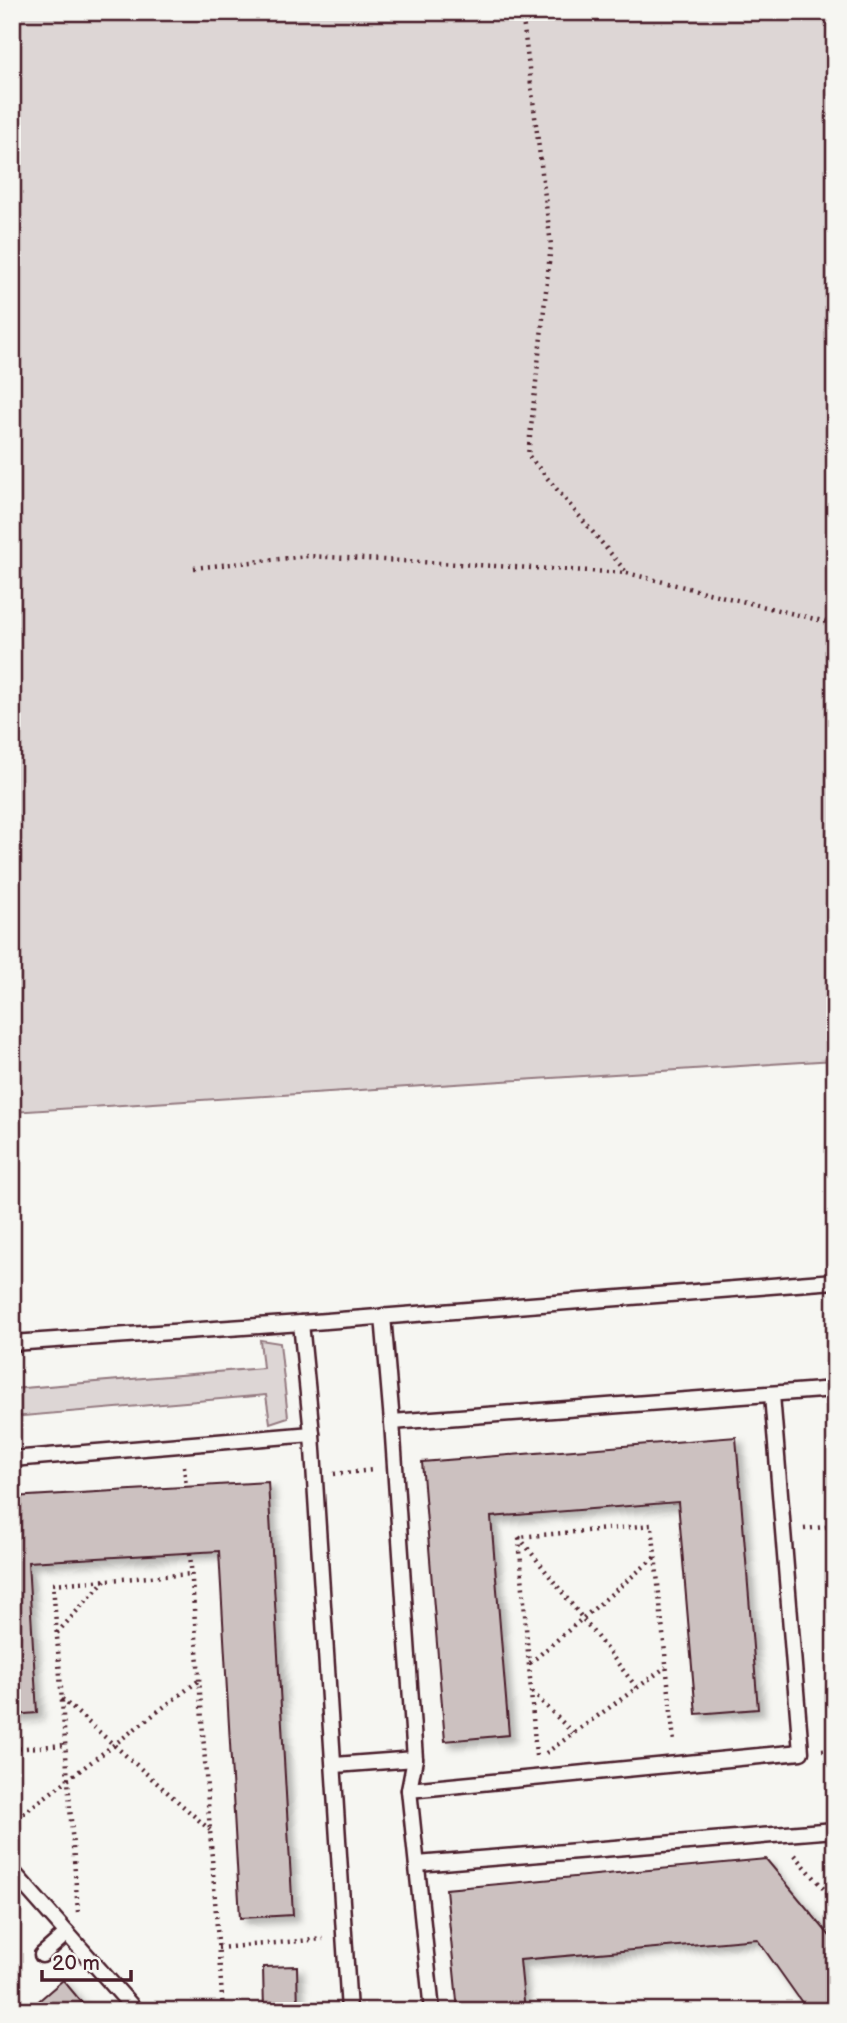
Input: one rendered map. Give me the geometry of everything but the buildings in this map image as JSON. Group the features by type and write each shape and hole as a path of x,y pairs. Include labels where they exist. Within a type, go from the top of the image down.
{"lane":[{"path":"12,1343 835,1281"},
{"path":"383,1316 415,1759 410,1790 432,2011"},
{"path":"301,1322 315,1475 349,2011"},
{"path":"392,1422 835,1389"},
{"path":"410,1790 801,1752 772,1395"},
{"path":"12,1459 312,1434"},
{"path":"335,1765 415,1759"},
{"path":"417,1864 835,1830"},
{"path":"12,1871 136,2011"},
{"path":"42,1955 68,1933"}],"path":[{"path":"522,12 551,245 528,455 627,573"},
{"path":"194,568 308,556 627,573 835,624"},
{"path":"315,1475 396,1468"},
{"path":"519,1537 652,1525 676,1764"},
{"path":"783,1530 835,1526"},
{"path":"519,1537 537,1760 666,1667"},
{"path":"519,1537 637,1688"},
{"path":"190,1553 223,2011"},
{"path":"529,1664 655,1557"},
{"path":"81,1948 53,1584 191,1574"},
{"path":"57,1633 105,1580"},
{"path":"12,1822 199,1680"},
{"path":"531,1691 574,1734"},
{"path":"62,1699 210,1830"},
{"path":"12,1749 65,1745"},
{"path":"792,1852 835,1902"},
{"path":"218,1948 345,1937"}],"shaded area":[{"path":"12,12 835,12 835,1060 12,1112"},
{"path":"260,1340 280,1343 288,1417 270,1423 266,1395 12,1417 12,1389 263,1368"}]}
